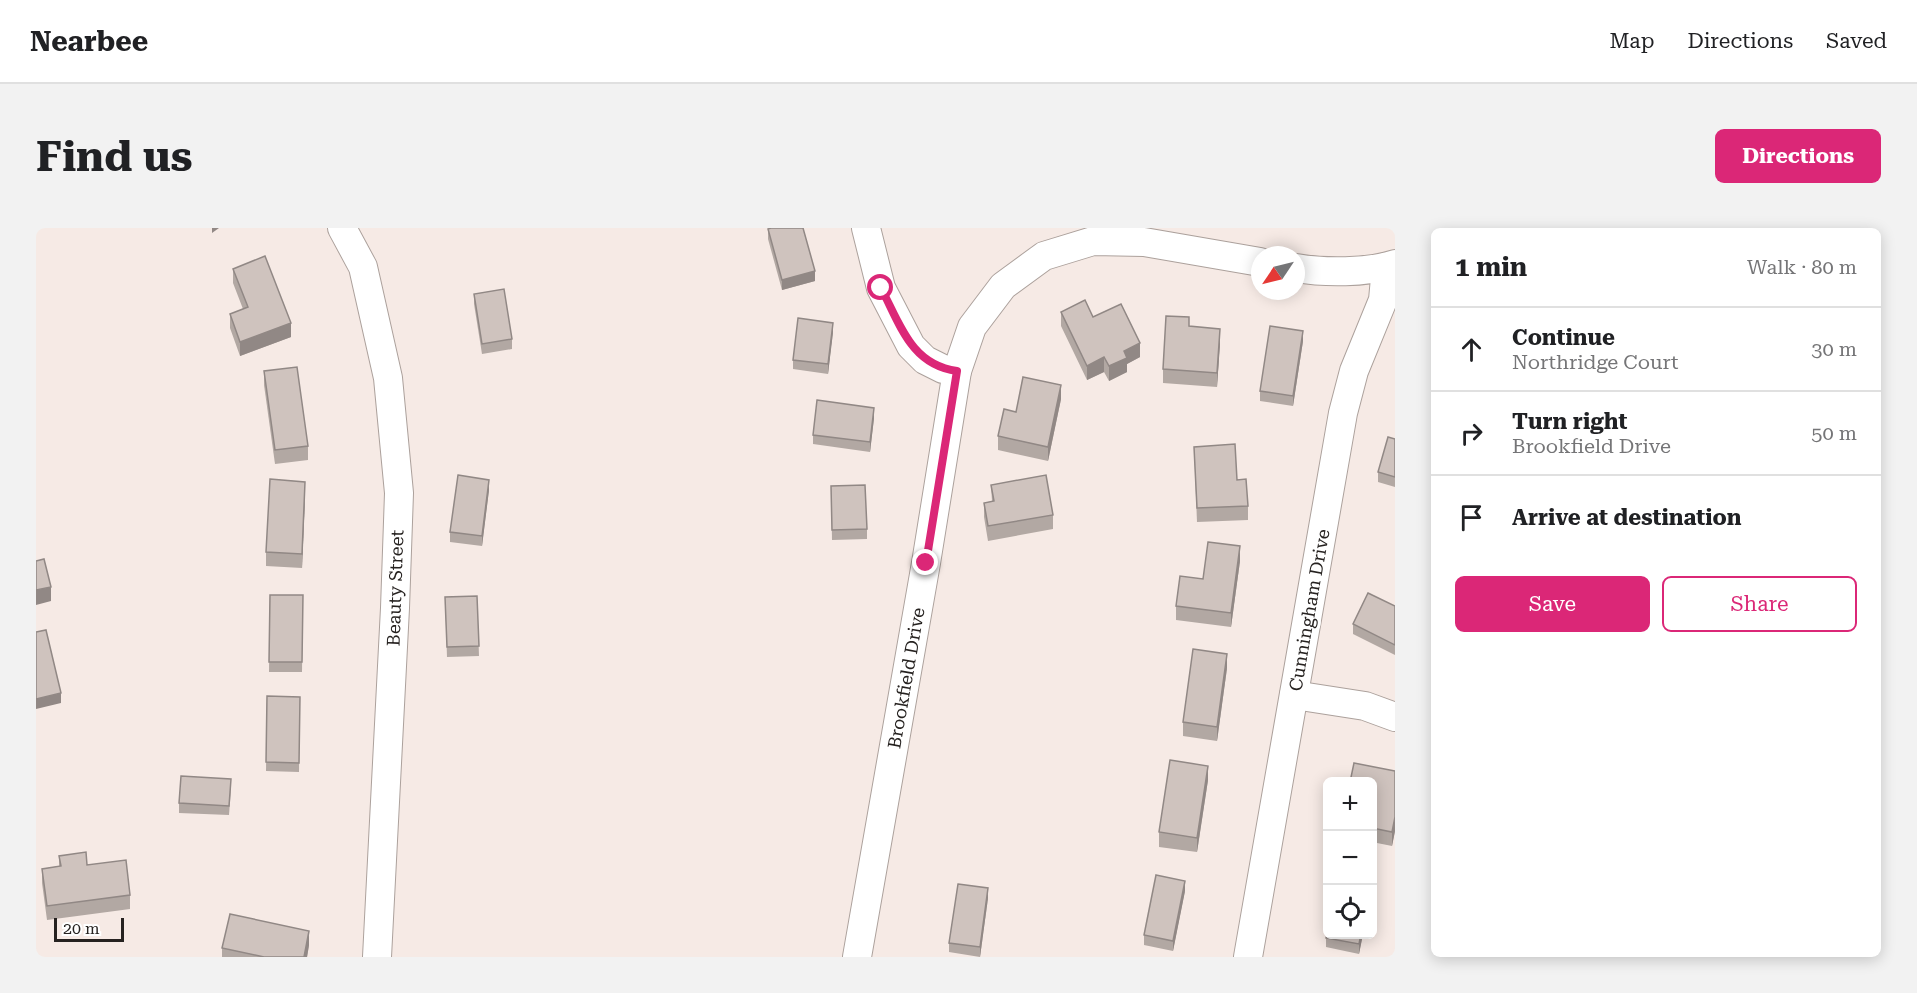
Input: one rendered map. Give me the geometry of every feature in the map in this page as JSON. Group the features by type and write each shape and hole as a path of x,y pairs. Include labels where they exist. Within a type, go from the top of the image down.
{"street":[{"name":"Beauty Street","path":"342,228 363,267 388,378 399,493 377,957"},
{"path":"866,228 881,288 911,346 925,360 943,369 957,371"},
{"name":"Brookfield Drive","path":"857,957 957,371 972,327 1003,286 1044,256 1093,241 1144,242 1251,260"},
{"path":"1305,269 1330,272 1390,266"},
{"name":"Cunningham Drive","path":"1248,957 1343,413 1354,371 1383,300 1390,266"},
{"path":"1293,695 1365,706 1395,717"}],"building":[{"path":"803,228 815,271 782,280 768,229"},
{"path":"265,256 291,323 240,342 230,314 248,307 233,269"},
{"path":"504,289 512,339 482,344 474,294"},
{"path":"1085,300 1093,317 1121,304 1140,343 1124,351 1127,358 1109,366 1104,357 1087,366 1061,312"},
{"path":"1166,316 1189,317 1189,326 1220,329 1217,373 1163,369"},
{"path":"798,318 833,323 828,364 793,360"},
{"path":"1270,326 1303,331 1293,396 1260,391"},
{"path":"297,367 308,446 275,450 264,371"},
{"path":"1023,377 1061,385 1048,447 998,436 1004,409 1016,412"},
{"path":"817,400 874,408 870,442 813,435"},
{"path":"1388,437 1395,439 1395,477 1378,472"},
{"path":"1235,444 1237,480 1246,479 1248,506 1197,508 1194,447"},
{"path":"458,475 489,480 482,536 450,532"},
{"path":"1046,475 1053,515 988,526 984,503 994,501 991,485"},
{"path":"270,479 305,482 302,554 266,552"},
{"path":"865,485 867,529 832,530 831,486"},
{"path":"1208,542 1240,546 1231,613 1176,606 1180,576 1203,579"},
{"path":"44,559 51,587 36,590 36,561"},
{"path":"1368,593 1395,606 1395,645 1353,624"},
{"path":"270,595 303,595 302,662 269,662"},
{"path":"477,596 479,646 447,647 445,597"},
{"path":"46,630 61,693 36,699 36,632"},
{"path":"1193,649 1227,654 1217,727 1183,722"},
{"path":"267,696 300,697 299,763 266,762"},
{"path":"1170,760 1208,766 1197,838 1159,832"},
{"path":"1354,763 1395,771 1395,817 1392,832 1377,829 1377,777 1351,777"},
{"path":"181,776 231,779 229,806 179,803"},
{"path":"86,852 87,865 126,860 130,895 47,906 42,869 61,866 59,856"},
{"path":"1156,875 1185,881 1173,941 1144,935"},
{"path":"958,884 988,888 980,947 949,943"},
{"path":"230,914 309,931 304,957 264,957 222,948"},
{"path":"1332,939 1360,939 1359,944"}],"route":[{"path":"881,288 911,346 925,360 943,369 957,371 926,563"}]}
